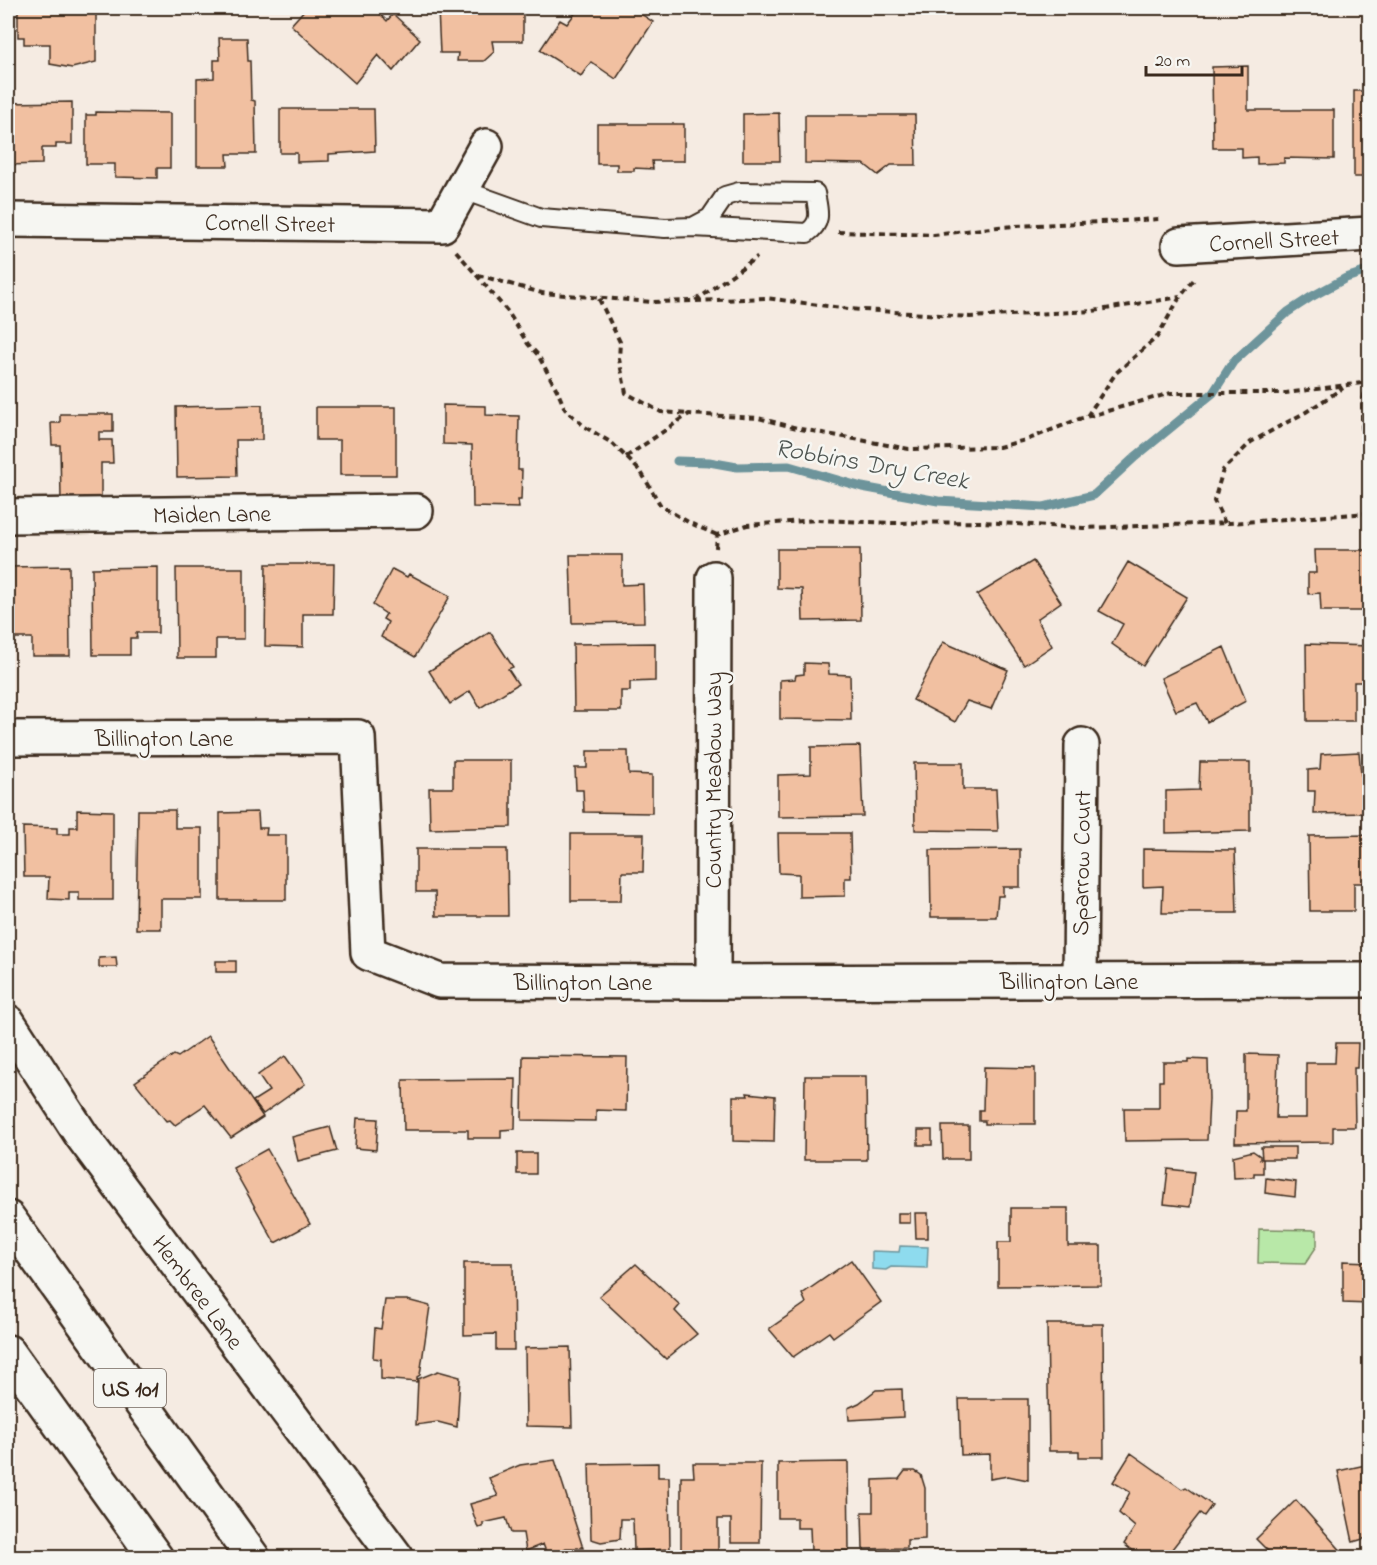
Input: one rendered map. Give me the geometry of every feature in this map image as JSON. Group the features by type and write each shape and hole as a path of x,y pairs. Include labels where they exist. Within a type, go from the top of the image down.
{"main road":[{"path":"442,225 486,146"},
{"name":"Cornell Street","path":"8,220 442,225"},
{"name":"Cornell Street","path":"1179,245 1370,234"},
{"name":"Maiden Lane","path":"8,516 416,511"},
{"name":"Country Meadow Way","path":"713,982 714,578"},
{"name":"Billington Lane","path":"8,738 358,738 369,953 440,981 1370,980"},
{"name":"Sparrow Court","path":"1080,981 1082,745"},
{"name":"Hembree Lane","path":"8,1022 81,1136 397,1557"},
{"name":"US 101","path":"8,1218 252,1557"},
{"path":"8,1352 156,1557"}],"lane":[{"path":"463,190 541,218 609,225 807,233 815,227 819,216 815,193 739,192 725,196 710,218 693,227"}],"path":[{"path":"827,234 838,232 934,235 999,227 1173,218 1179,245"},
{"path":"442,225 447,241 508,312 528,344 538,355 565,409 585,427 612,443 641,472 661,506 717,535 747,525 817,520 894,523 983,522 1083,528 1225,523 1370,513"},
{"path":"1087,417 1116,373 1157,337 1180,297 1223,243"},
{"path":"695,301 759,256"},
{"path":"478,275 542,293 598,299 652,302 766,298 849,309 970,317 1093,311 1180,297"},
{"path":"598,299 620,342 619,359 626,393 661,412 758,418 801,429 909,449 999,447 1029,439 1087,417 1171,393 1286,393 1368,383 1362,405 1362,426 1365,471 1370,500"},
{"path":"1225,523 1214,501 1223,471 1251,442 1306,412 1345,386"},
{"path":"626,457 689,414"},
{"path":"714,578 717,535"}],"green space":[{"path":"1259,1229 1317,1230 1317,1246 1305,1264 1258,1263"}],"water":[{"path":"900,1246 928,1247 927,1268 872,1269 872,1251 899,1252"}],"building":[{"path":"18,8 96,8 96,62 72,68 50,64 50,44 24,44 24,37 18,37"},
{"path":"306,8 374,8 387,21 393,14 420,39 393,71 378,55 355,83 291,25"},
{"path":"523,8 523,41 492,41 494,52 484,61 457,61 458,53 440,53 438,9"},
{"path":"579,8 632,8 653,22 616,79 591,62 581,76 540,50 560,20 567,24"},
{"path":"219,38 247,38 251,100 255,101 256,154 227,154 228,166 197,166 197,79 214,78 214,60 220,60"},
{"path":"1248,66 1248,110 1334,110 1334,159 1284,158 1284,163 1257,164 1257,157 1242,158 1242,148 1213,148 1212,67"},
{"path":"1354,91 1370,91 1370,177 1354,177"},
{"path":"72,102 72,144 56,144 56,148 42,148 42,164 8,165 8,103"},
{"path":"280,109 374,109 375,151 329,154 329,161 297,162 297,153 280,153"},
{"path":"96,112 170,113 170,168 157,168 157,178 115,177 115,164 86,164 86,115 96,115"},
{"path":"779,113 780,161 743,161 743,114"},
{"path":"805,115 915,115 916,165 891,165 878,175 864,164 805,163"},
{"path":"597,124 684,124 684,161 652,161 653,169 634,168 634,171 617,171 617,164 597,164"},
{"path":"262,405 262,440 236,440 237,476 177,477 176,407"},
{"path":"443,405 486,406 486,415 519,416 518,470 522,470 519,508 473,507 472,445 443,444"},
{"path":"316,407 396,407 396,475 340,475 340,440 316,440"},
{"path":"60,414 113,414 113,432 99,432 99,440 112,440 113,463 101,463 101,497 61,499 60,445 52,445 51,423 60,423"},
{"path":"777,549 860,549 861,620 803,621 802,589 777,588"},
{"path":"1315,550 1370,550 1370,590 1364,590 1364,611 1321,611 1320,593 1308,594 1308,573 1316,573"},
{"path":"570,555 622,555 622,585 643,584 644,622 572,623"},
{"path":"1033,561 1061,602 1037,619 1052,646 1024,665 977,595"},
{"path":"1128,562 1187,597 1143,666 1112,644 1123,624 1099,611"},
{"path":"266,564 334,564 333,614 303,614 303,647 265,646"},
{"path":"69,566 70,656 32,656 32,638 8,638 8,567"},
{"path":"158,567 158,633 136,633 137,638 130,638 130,655 93,655 92,568"},
{"path":"176,568 244,568 244,639 216,639 216,658 177,658"},
{"path":"392,569 407,577 409,574 450,596 415,657 381,637 388,622 383,619 386,614 373,605"},
{"path":"490,632 513,667 508,669 518,684 480,708 470,691 450,704 429,671"},
{"path":"943,642 1008,670 991,709 967,701 955,722 913,700"},
{"path":"655,643 655,681 630,682 630,691 621,691 621,711 574,711 573,644"},
{"path":"1306,644 1370,646 1370,682 1354,682 1354,721 1307,721"},
{"path":"1224,647 1246,701 1207,722 1197,703 1176,711 1161,678"},
{"path":"804,663 828,664 829,674 850,675 851,720 780,719 780,680 795,679 796,675 804,674"},
{"path":"860,746 863,816 778,817 778,775 811,774 811,747"},
{"path":"587,751 628,751 629,774 652,775 652,813 584,812 583,790 576,790 575,768 587,768"},
{"path":"1359,752 1361,775 1370,775 1370,813 1314,814 1315,791 1308,791 1308,770 1320,769 1321,754"},
{"path":"453,760 511,760 511,827 430,829 429,788 453,788"},
{"path":"1200,762 1250,762 1250,831 1166,833 1166,791 1199,790"},
{"path":"914,763 963,763 963,789 996,789 998,831 915,830"},
{"path":"77,810 113,811 113,900 79,900 79,892 69,892 69,900 48,899 49,877 24,877 23,827 57,828 57,834 70,834 70,827 77,827"},
{"path":"138,810 175,810 175,828 202,828 202,899 161,899 161,929 136,929"},
{"path":"258,812 259,828 267,828 266,835 286,835 286,900 220,900 220,813"},
{"path":"778,833 850,833 851,878 845,878 845,896 799,897 799,874 779,873"},
{"path":"571,834 644,834 643,872 622,872 621,901 571,901"},
{"path":"1370,835 1370,883 1354,883 1354,911 1310,911 1309,836"},
{"path":"416,849 507,849 508,916 436,916 435,892 416,892"},
{"path":"1020,849 1020,887 1003,887 1003,896 998,896 996,917 931,917 930,850"},
{"path":"1143,849 1235,850 1237,913 1162,913 1163,886 1143,887"},
{"path":"116,957 117,967 99,967 99,958"},
{"path":"216,961 236,961 236,972 216,972"},
{"path":"208,1036 263,1117 231,1138 205,1105 175,1125 170,1120 166,1121 135,1082 174,1055 178,1057"},
{"path":"1336,1043 1358,1043 1357,1068 1354,1068 1355,1127 1333,1127 1333,1142 1235,1143 1236,1111 1246,1111 1246,1054 1278,1055 1276,1118 1306,1118 1306,1063 1335,1063"},
{"path":"285,1056 305,1084 263,1114 253,1101 269,1091 258,1075"},
{"path":"523,1056 627,1057 626,1111 596,1110 596,1121 522,1120"},
{"path":"1188,1059 1208,1060 1207,1140 1125,1141 1124,1108 1159,1108 1159,1081 1163,1081 1163,1062 1188,1062"},
{"path":"984,1067 1035,1068 1035,1124 985,1124 985,1121 979,1121 979,1110 983,1110"},
{"path":"805,1076 866,1076 867,1160 804,1160"},
{"path":"516,1079 515,1129 501,1130 501,1138 468,1138 468,1130 404,1130 403,1080"},
{"path":"747,1093 775,1096 774,1142 733,1141 733,1096 748,1096"},
{"path":"357,1118 378,1119 376,1150 355,1148"},
{"path":"942,1126 969,1126 969,1159 943,1159"},
{"path":"330,1127 337,1151 298,1161 292,1137"},
{"path":"918,1130 932,1130 932,1145 918,1145"},
{"path":"1261,1147 1295,1147 1295,1159 1262,1159"},
{"path":"267,1149 310,1224 275,1243 233,1168"},
{"path":"1253,1151 1260,1156 1260,1159 1263,1159 1263,1173 1254,1173 1254,1177 1234,1178 1233,1156"},
{"path":"517,1153 536,1153 536,1174 517,1174"},
{"path":"1168,1169 1194,1172 1190,1207 1164,1204"},
{"path":"1266,1178 1296,1182 1295,1197 1265,1193"},
{"path":"1011,1208 1068,1208 1068,1246 1101,1246 1101,1285 998,1286 998,1242 1011,1242"},
{"path":"898,1213 910,1213 910,1223 898,1223"},
{"path":"915,1213 928,1213 928,1238 916,1238"},
{"path":"851,1260 881,1302 833,1337 829,1332 793,1357 769,1329 806,1303 802,1294"},
{"path":"1343,1261 1370,1262 1370,1304 1343,1303"},
{"path":"464,1263 513,1263 514,1350 496,1350 496,1334 464,1335"},
{"path":"636,1264 680,1305 675,1311 697,1334 666,1359 599,1296"},
{"path":"385,1300 407,1300 430,1306 417,1382 381,1379 381,1359 373,1358 375,1328 381,1329"},
{"path":"1047,1324 1103,1324 1104,1457 1079,1457 1079,1451 1049,1451"},
{"path":"570,1347 572,1427 526,1426 525,1348"},
{"path":"438,1371 460,1377 457,1427 438,1422 416,1425 418,1379"},
{"path":"902,1389 903,1417 849,1420 848,1408 876,1390"},
{"path":"959,1399 1028,1399 1028,1480 1008,1476 990,1479 990,1454 961,1455"},
{"path":"1131,1453 1182,1489 1186,1487 1212,1505 1204,1516 1200,1513 1165,1558 1141,1558 1124,1544 1135,1527 1119,1513 1130,1492 1113,1482"},
{"path":"555,1460 583,1548 566,1548 548,1557 543,1544 526,1551 523,1533 511,1533 506,1518 483,1523 483,1527 478,1528 470,1504 498,1496 489,1478 520,1465"},
{"path":"848,1462 849,1551 811,1551 810,1528 797,1528 797,1518 778,1518 778,1463"},
{"path":"658,1463 658,1477 669,1477 670,1549 634,1551 633,1519 621,1519 620,1539 601,1542 591,1539 589,1464"},
{"path":"693,1463 761,1463 760,1543 731,1543 731,1519 718,1519 718,1553 681,1554 681,1477 694,1477"},
{"path":"1370,1464 1370,1537 1353,1542 1338,1471"},
{"path":"905,1471 915,1471 921,1475 925,1488 925,1539 907,1540 907,1548 863,1549 862,1512 873,1512 873,1480 899,1479"},
{"path":"1296,1500 1344,1554 1339,1558 1275,1558 1256,1539"}],"waterway":[{"name":"Robbins Dry Creek","path":"677,461 709,462 737,467 789,466 862,487 938,501 1044,507 1094,495 1135,457 1213,393 1233,362 1288,312 1346,278 1370,270"}]}
